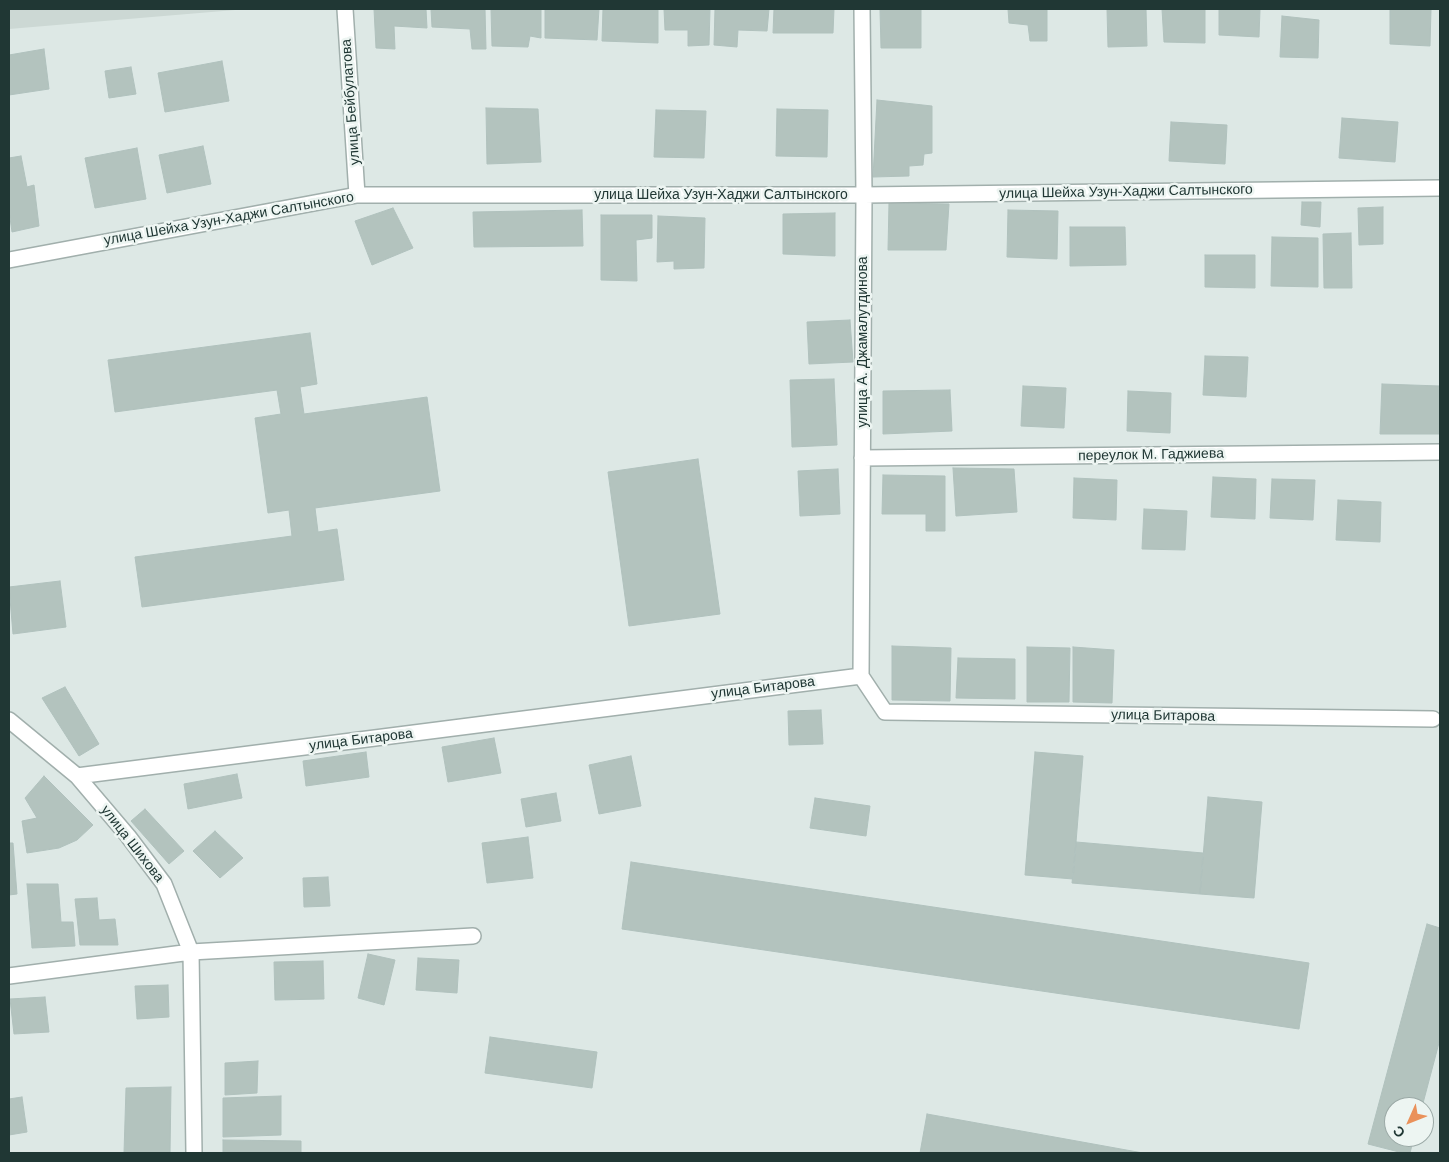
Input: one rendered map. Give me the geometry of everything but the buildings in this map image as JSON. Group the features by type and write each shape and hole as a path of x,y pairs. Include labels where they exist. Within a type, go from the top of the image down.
{"street":[{"name":"улица Бейбулатова","path":"345,9 357,195"},
{"name":"улица А. Джамалутдинова","path":"861,676 864,195 862,9"},
{"name":"улица Шейха Узун-Хаджи Салтынского","path":"9,260 357,195 864,195 1440,188"},
{"name":"переулок М. Гаджиева","path":"862,458 1440,452"},
{"name":"улица Битарова","path":"78,776 861,676 885,712 1434,719"},
{"name":"улица Шихова","path":"9,720 78,776 128,836 164,884 191,952 194,1153"},
{"path":"9,976 191,952 473,936"}],"shaded area":[{"path":"9,9 247,9 9,29"}]}
